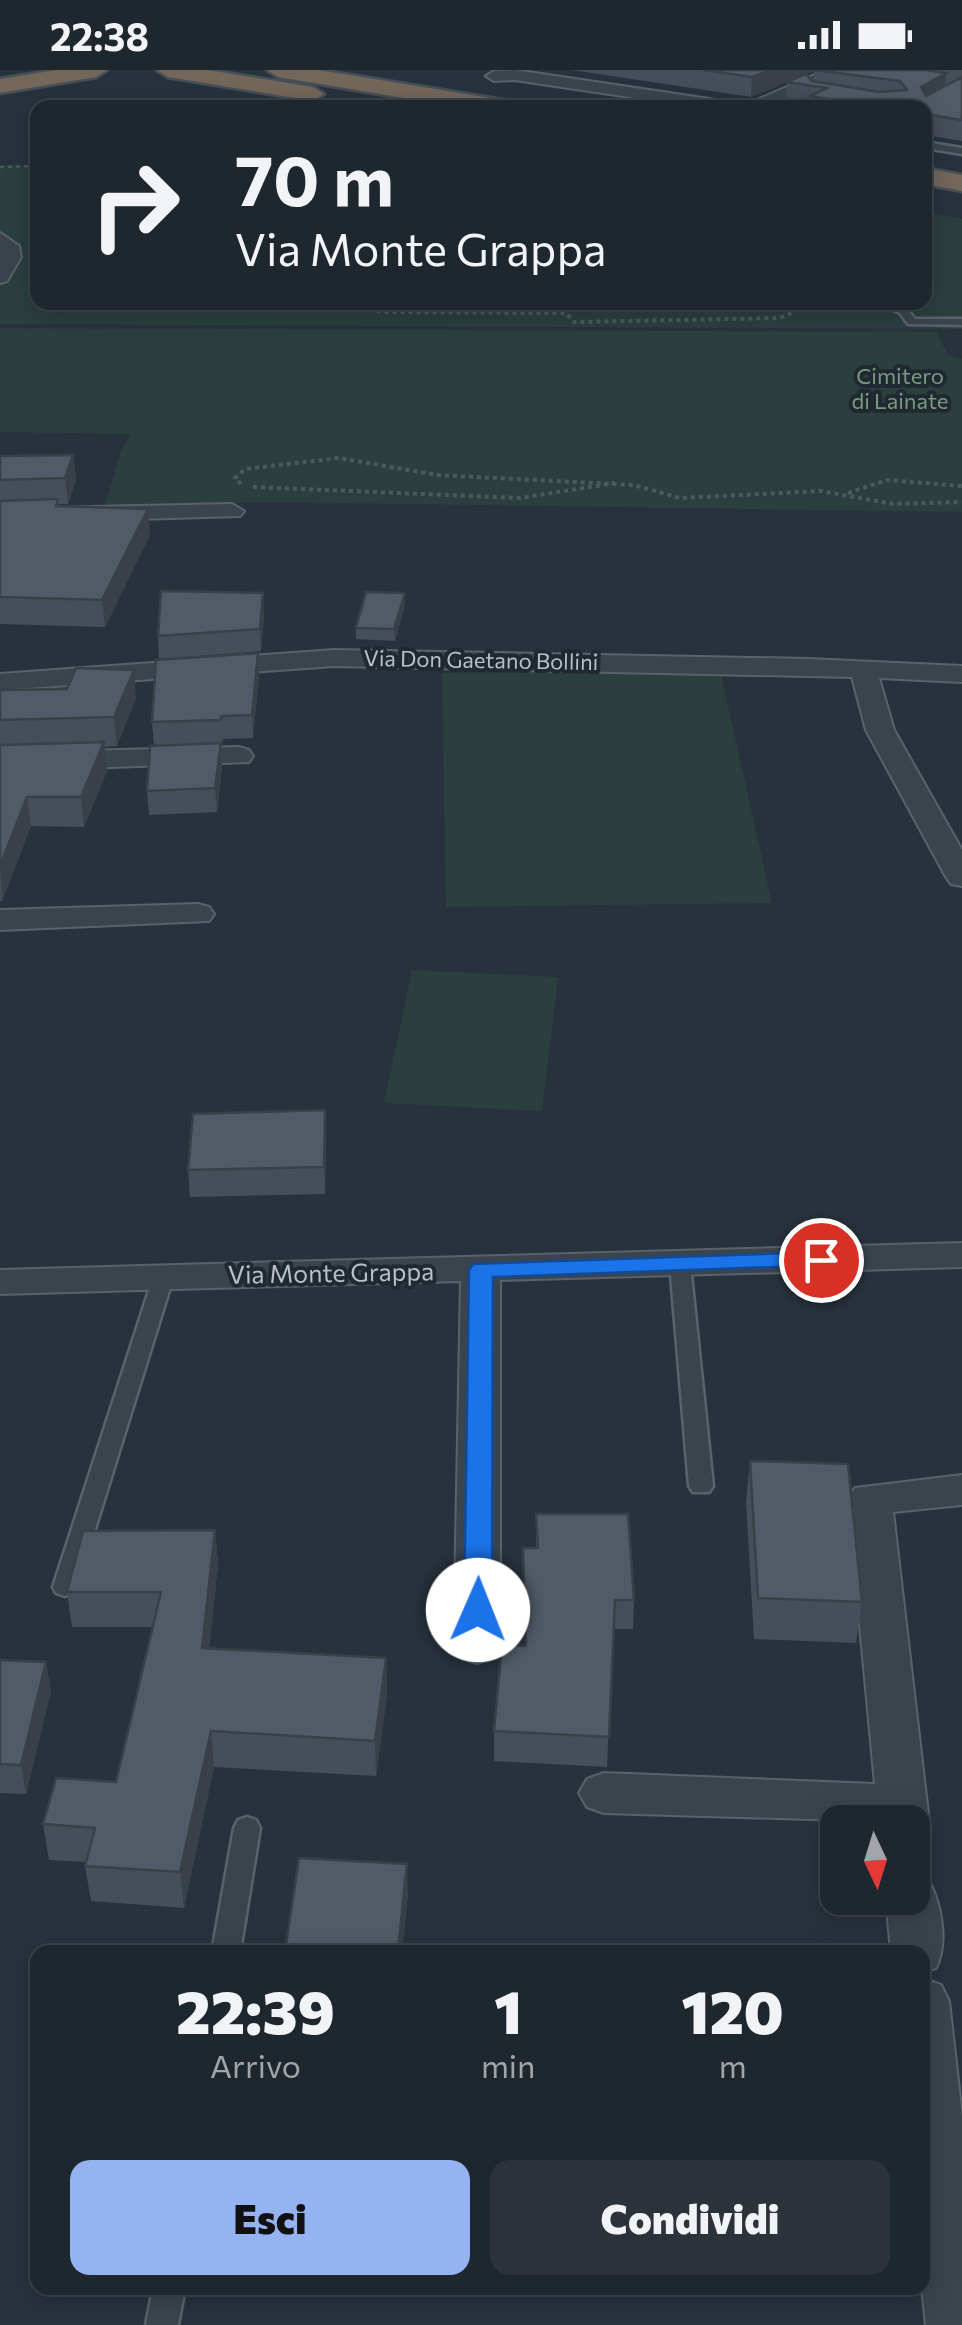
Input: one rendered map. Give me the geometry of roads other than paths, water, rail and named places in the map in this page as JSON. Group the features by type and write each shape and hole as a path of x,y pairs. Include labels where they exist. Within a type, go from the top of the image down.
{"highway":[{"path":"168,70 345,100"},
{"path":"278,70 462,100"},
{"path":"322,70 428,94"},
{"path":"0,86 89,71"},
{"path":"932,177 962,182"},
{"path":"932,198 962,203"}],"street":[{"path":"769,100 839,70"},
{"path":"495,73 516,72 683,100"},
{"path":"495,73 638,100"},
{"path":"800,100 858,74"},
{"path":"0,239 12,250 0,277"},
{"path":"0,516 232,511"},
{"name":"Via Don Gaetano Bollini","path":"0,682 334,658 867,680 962,693"},
{"name":"Via Don Gaetano Bollini","path":"867,680 962,674"},
{"path":"867,680 880,730 962,877"},
{"path":"0,762 239,756"},
{"path":"0,920 198,914"},
{"name":"Via Monte Grappa","path":"0,1282 962,1255"},
{"path":"478,1646 481,1270"},
{"path":"902,1805 870,1499 962,1490"},
{"path":"604,1793 820,1808"},
{"path":"914,1915 917,1945"},
{"path":"930,2062 952,2201 956,2325"}],"lane":[{"path":"932,146 962,150"},
{"path":"901,310 912,322 962,322"},
{"path":"680,1264 701,1486"},
{"path":"65,1587 164,1278"},
{"path":"227,1945 247,1828"},
{"path":"162,2325 168,2295"}],"park label":[{"name":"Cimitero di Lainate","path":"900,388"}]}
